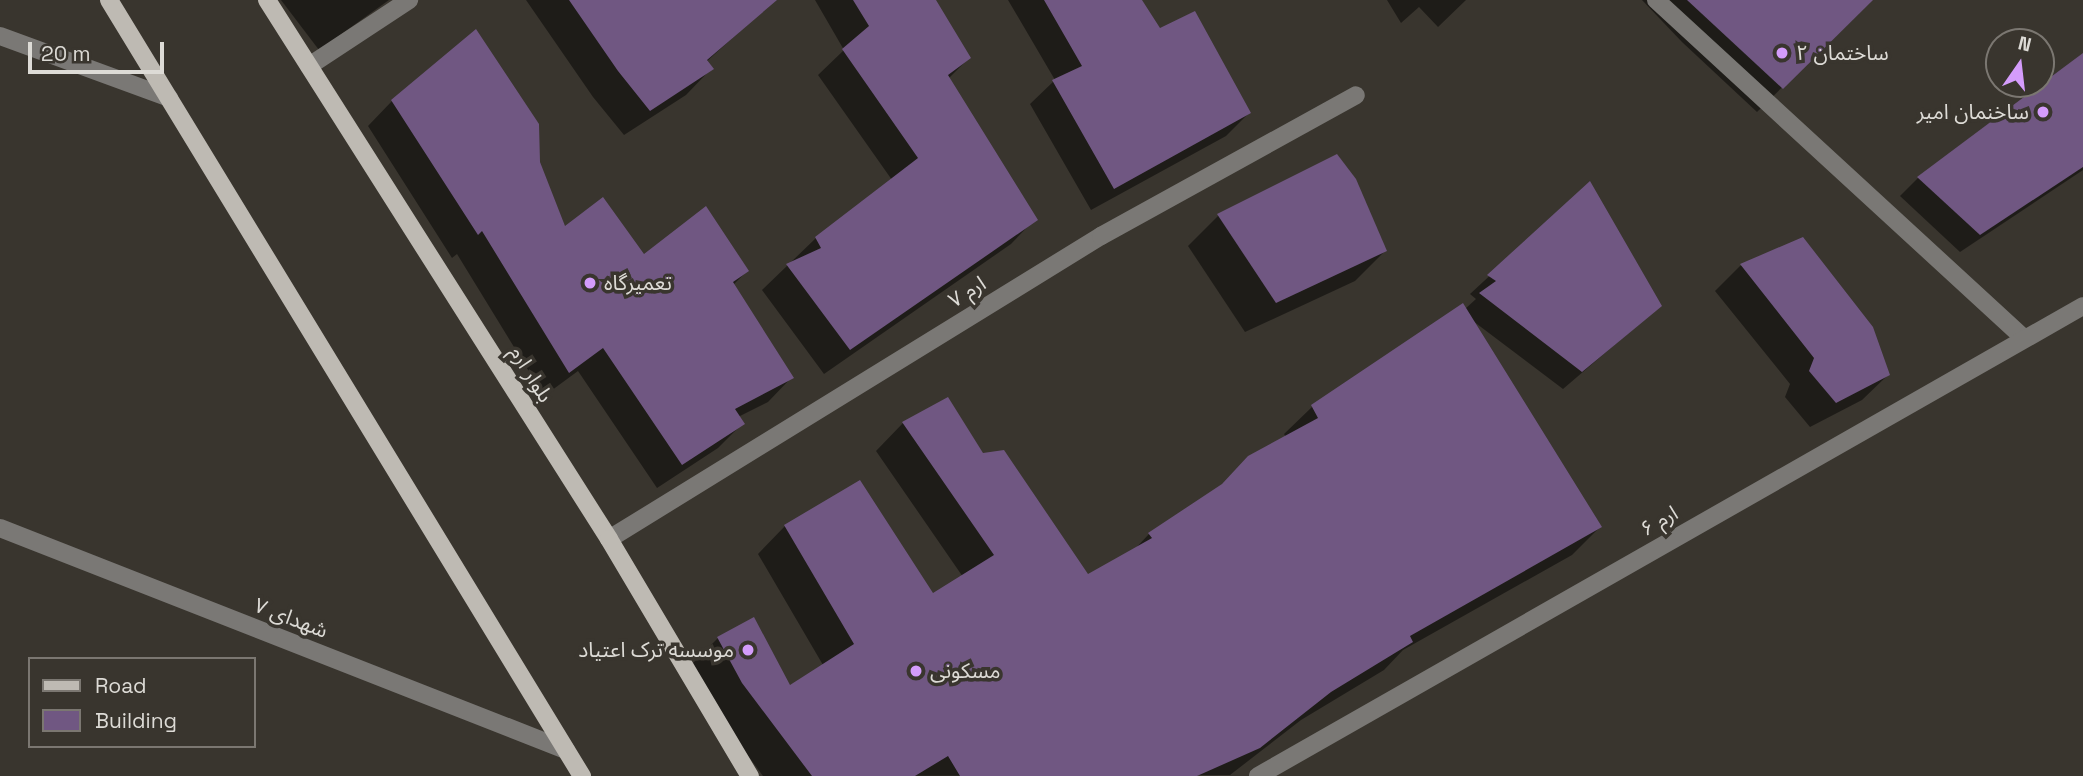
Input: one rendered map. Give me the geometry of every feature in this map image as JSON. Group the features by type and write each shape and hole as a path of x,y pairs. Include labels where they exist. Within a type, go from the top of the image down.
{"main road":[{"path":"108,0 582,776"},
{"name":"بلوار ارم","path":"267,0 609,540 750,776"}],"street":[{"path":"309,66 409,0"},
{"path":"1657,0 2024,338"},
{"path":"0,36 169,98"},
{"name":"ارم ۷","path":"609,540 1101,236 1356,95"},
{"name":"ارم ۶","path":"1258,776 2083,306"},
{"name":"شهدای ۷","path":"0,528 566,750"}],"building":[{"path":"569,0 777,0 707,60 714,69 650,111 618,71"},
{"path":"853,0 936,0 971,58 948,75 1038,220 850,350 786,264 821,248 815,237 918,158 842,49 869,26"},
{"path":"1044,0 1142,0 1160,28 1195,11 1251,113 1114,189 1052,80 1082,66"},
{"name":"ساختمان ۲","path":"1687,0 1873,0 1783,89"},
{"path":"476,29 539,124 540,162 565,226 603,197 644,254 706,206 749,271 733,282 794,378 735,409 745,424 682,465 603,348 569,373 482,231 478,235 391,100"},
{"name":"ساخنمان امیر","path":"2083,53 2083,167 1980,235 1917,177 2023,98 2055,98 2055,74"},
{"path":"1337,154 1356,179 1387,251 1276,303 1217,214"},
{"path":"1590,181 1662,306 1582,372 1479,293 1496,281 1487,275"},
{"path":"1803,237 1873,327 1890,375 1836,403 1809,371 1814,358 1740,264"},
{"path":"1463,303 1602,527 1410,636 1413,642 1331,692 1260,748 1197,776 960,776 948,756 915,776 812,776 742,683 717,637 754,617 790,685 854,644 784,525 860,480 933,593 994,555 902,422 948,397 983,453 1004,450 1088,574 1152,538 1148,533 1222,484 1248,456 1318,418 1311,405"}],"place":[{"name":"ساختمان ۲","path":"1782,53"},
{"name":"ساخنمان امیر","path":"2043,112"},
{"name":"تعمیرگاه","path":"590,283"},
{"name":"موسسه ترک اعتیاد","path":"748,650"},
{"name":"مسکونی","path":"916,671"}]}
